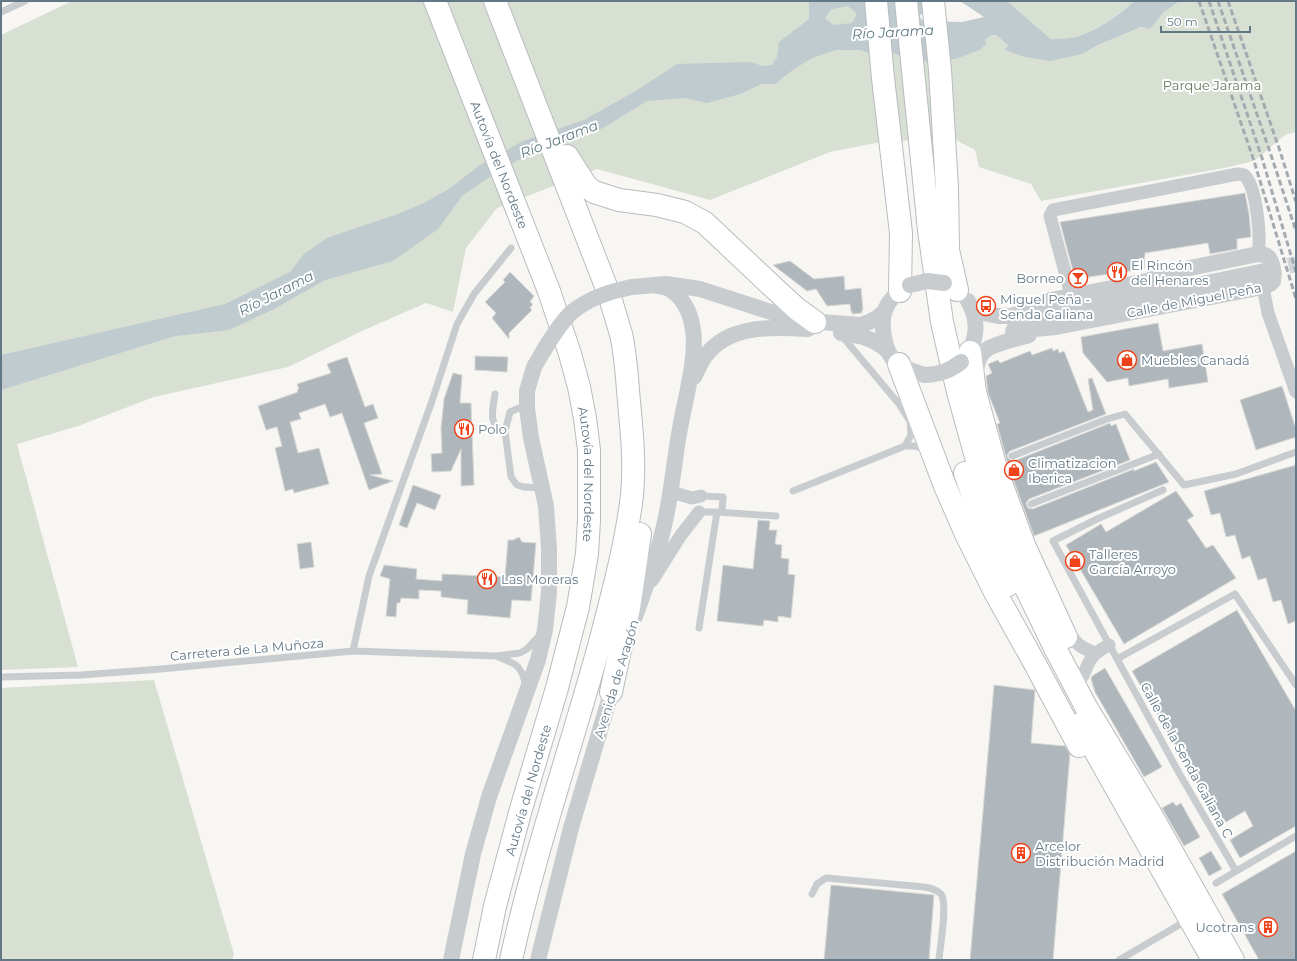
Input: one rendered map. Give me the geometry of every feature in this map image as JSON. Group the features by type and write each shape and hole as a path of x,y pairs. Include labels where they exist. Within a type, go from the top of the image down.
{"highway":[{"name":"Autovía del Nordeste","path":"435,1 549,291 570,354 579,388 586,418 589,450 589,520 587,554 578,607 558,688 521,809 497,899 484,960"},
{"path":"495,1 538,109 574,169 579,189 619,200 657,205 686,212 705,223 797,309 815,322"},
{"path":"876,1 898,75 929,230 942,322 958,392 978,464 999,521 1023,582 1086,707 1150,813 1233,960"},
{"path":"892,1 898,75 915,233 927,324 943,395 964,470 984,528 1009,588 1075,716 1213,960"},
{"path":"905,288 900,233 898,75 906,1"},
{"path":"933,1 940,70 951,286"},
{"name":"Autovía del Nordeste","path":"511,960 522,913 548,819 585,696 607,616 624,547 632,494 633,450 627,375 621,335 579,189"},
{"path":"969,352 975,392 997,472 1024,545 1083,676 1150,813"},
{"path":"893,357 945,486 966,534 996,594 1034,662 1064,721 1199,960"},
{"path":"611,692 629,608 642,521 644,490 642,422 627,375"}],"street":[{"path":"1073,295 1069,287 1050,216 1053,210 1238,174 1244,175 1250,184 1259,224 1260,245 1258,254"},
{"name":"Calle de Miguel Peña","path":"1011,324 1051,300 1147,281 1166,273 1258,254 1265,255 1270,258 1274,272 1273,281 1263,287 1054,321"},
{"path":"969,352 976,324 967,299 951,286 927,281 905,288 890,301 885,311 884,334 893,357 912,372 925,375 938,374 951,370 969,352 1011,324 1054,321 1265,271"},
{"path":"451,960 474,854 489,797 528,690 538,660 545,630 550,592 546,506 531,438 527,408 527,391 534,367 557,330 572,313 592,299 618,289 652,285 676,285 700,290 791,318 815,322 860,325 873,320 885,311"},
{"name":"Avenida de Aragón","path":"538,960 571,828 611,692 663,530 670,492 694,343 693,329 689,313 683,302 676,294 664,287 652,285"},
{"path":"1263,287 1268,313 1296,392"},
{"path":"971,307 984,313 998,316 1011,324"},
{"path":"975,392 975,375 977,364 986,350 1054,321"},
{"name":"Avenida de Aragón","path":"686,397 705,356 726,338 754,329 780,328 860,336 876,341 893,357"},
{"path":"670,492 692,498 701,496"},
{"path":"642,598 681,535 700,512"},
{"path":"1052,606 1076,643 1083,649 1095,653"},
{"path":"1083,676 1095,653 1109,646"}],"lane":[{"path":"1,12 25,1"},
{"path":"353,651 369,576 432,401 457,324 474,294 511,248"},
{"path":"840,333 900,404 932,455"},
{"path":"495,394 492,410 493,422 500,430 505,431"},
{"path":"527,408 519,408 510,412 505,431 511,477 517,485 542,488"},
{"path":"1012,456 1107,419 1125,414 1184,485 1236,474 1296,452"},
{"path":"905,446 911,435 910,422"},
{"path":"793,491 905,446 915,446 932,455"},
{"path":"1031,504 1159,454"},
{"name":"Calle de la Senda Galiana C","path":"1164,490 1097,519 1053,541 1179,773 1236,871"},
{"path":"699,628 719,512 723,497 701,496"},
{"path":"700,512 776,516"},
{"path":"1117,660 1235,594 1296,685"},
{"name":"Carretera de La Muñoza","path":"1,677 81,675 353,651 496,656 520,653 527,650 545,630"},
{"name":"Carretera de La Muñoza","path":"496,656 512,662 521,668 528,690"},
{"path":"1216,884 1296,836"},
{"path":"812,894 817,884 826,878 924,887 936,890 942,895 944,905 939,960"},
{"path":"1119,960 1179,925"}],"green space":[{"name":"Parque Jarama","path":"72,1 911,1 928,62 956,59 980,50 985,40 990,36 996,35 1008,45 1005,50 1082,54 1098,45 1141,27 1150,29 1164,12 1180,1 1296,1 1296,132 1285,135 1254,161 1224,168 1041,201 1031,184 979,167 975,150 952,138 881,142 830,152 710,200 597,169 497,208 466,248 453,312 426,303 364,330 288,367 154,397 78,426 17,444 78,667 1,670 1,35"},
{"path":"1007,1 1134,1 1099,27 1083,35 1073,38 1051,39"},
{"path":"154,680 234,954 232,960 1,960 1,688"}],"water":[{"name":"Río Jarama","path":"809,1 939,1 919,16 923,21 962,22 984,17 960,1 1007,1 1051,39 1083,35 1114,17 1134,1 1180,1 1164,12 1150,29 1141,27 1098,45 1082,54 1050,61 1025,57 1005,50 1008,45 996,35 990,36 985,40 986,44 980,50 956,59 928,62 891,53 878,57 861,50 836,50 812,58 794,69 775,84 761,84 740,94 707,103 685,98 647,101 603,128 529,154 494,174 462,196 438,229 393,261 325,280 274,309 229,330 175,336 1,390 1,355 225,304 290,272 304,254 327,238 398,214 424,203 449,189 480,165 523,141 584,120 639,89 677,64 750,62 763,66 772,65 777,57 779,42 809,19","holes":["848,6 857,14 852,23 833,25 825,18 832,9"]}],"building":[{"path":"1245,193 1251,237 1237,239 1237,249 1210,254 1208,243 1145,253 1144,269 1075,279 1060,222"},
{"path":"790,261 814,279 844,276 845,290 861,288 862,313 852,314 850,304 827,306 816,289 807,291 773,265"},
{"path":"510,272 534,296 530,302 533,304 530,308 532,310 509,333 509,339 492,318 496,313 485,302 505,282 503,280"},
{"name":"Muebles Canadá","path":"1158,323 1163,351 1202,344 1208,382 1169,388 1168,379 1129,386 1128,378 1107,382 1083,353 1081,337"},
{"path":"1052,348 1053,351 1058,349 1059,353 1064,351 1088,412 1093,410 1088,379 1092,378 1106,414 1010,451 1007,455 1008,458 1011,461 1014,461 1110,423 1111,426 1116,424 1130,460 1029,499 1026,503 1028,508 1033,509 1134,469 1134,471 1156,462 1169,482 1034,536 1009,468 997,424 1000,423 988,393 986,376 992,373 988,364 998,360 1000,363 1030,351 1032,355"},
{"path":"475,356 508,357 507,372 475,370"},
{"path":"347,357 365,407 373,404 378,418 364,423 382,474 370,475 393,481 369,490 342,413 330,417 325,404 299,413 301,419 290,422 298,453 319,448 329,484 294,493 293,489 285,491 275,448 282,446 277,427 266,430 258,406 298,392 297,390 299,389 297,384 331,373 327,364"},
{"name":"Polo","path":"453,373 462,375 460,403 471,403 474,485 461,486 461,449 451,471 432,472 431,454 442,453 441,428 444,399"},
{"path":"1282,386 1296,429 1296,437 1256,450 1240,400"},
{"path":"1296,465 1296,621 1288,624 1281,600 1273,602 1266,578 1258,580 1250,556 1242,559 1235,535 1226,537 1220,513 1211,515 1204,491"},
{"path":"413,485 441,495 435,510 417,503 407,528 399,525"},
{"path":"1176,491 1194,516 1187,520 1206,548 1213,545 1236,578 1124,644 1066,545 1101,524 1106,532"},
{"path":"758,520 770,521 769,530 777,530 775,544 782,545 781,558 789,559 788,574 795,575 791,618 778,616 778,622 764,620 763,626 717,621 723,565 753,569"},
{"name":"Las Moreras","path":"519,537 522,542 536,543 531,601 512,600 510,618 467,614 468,600 441,597 441,591 419,590 419,599 401,598 400,603 397,603 396,617 386,616 390,579 380,576 384,565 417,569 416,579 442,581 442,574 505,577 508,540 513,540"},
{"path":"311,542 314,567 300,569 297,544"},
{"path":"1237,610 1296,711 1296,826 1240,858 1230,840 1253,826 1245,811 1221,825 1132,671"},
{"path":"1105,668 1162,767 1144,777 1095,692 1091,679 1092,676"},
{"name":"Arcelor Distribución Madrid","path":"994,685 1035,690 1031,743 1065,746 1070,754 1053,960 970,960"},
{"path":"1173,802 1176,806 1181,803 1200,837 1184,846 1162,808"},
{"path":"1211,851 1222,869 1209,876 1199,858"},
{"name":"Ucotrans","path":"1296,851 1296,960 1259,960 1222,894"},
{"path":"831,885 934,895 929,960 824,960"}],"tunnel":[{"path":"1265,271 1296,264"}],"railway":[{"path":"1199,1 1254,161 1296,299"},
{"path":"1209,1 1262,158 1296,272"},
{"path":"1218,1 1296,231"},
{"path":"1228,1 1296,202"}],"place":[{"name":"El Rincón del Henares","path":"1117,272"},
{"name":"Borneo","path":"1078,278"},
{"name":"Miguel Peña - Senda Galiana","path":"986,306"},
{"name":"Muebles Canadá","path":"1127,360"},
{"name":"Polo","path":"464,429"},
{"name":"Climatizacion Iberica","path":"1014,470"},
{"name":"Talleres García Arroyo","path":"1075,561"},
{"name":"Las Moreras","path":"487,579"},
{"name":"Arcelor Distribución Madrid","path":"1021,853"},
{"name":"Ucotrans","path":"1268,927"}]}
